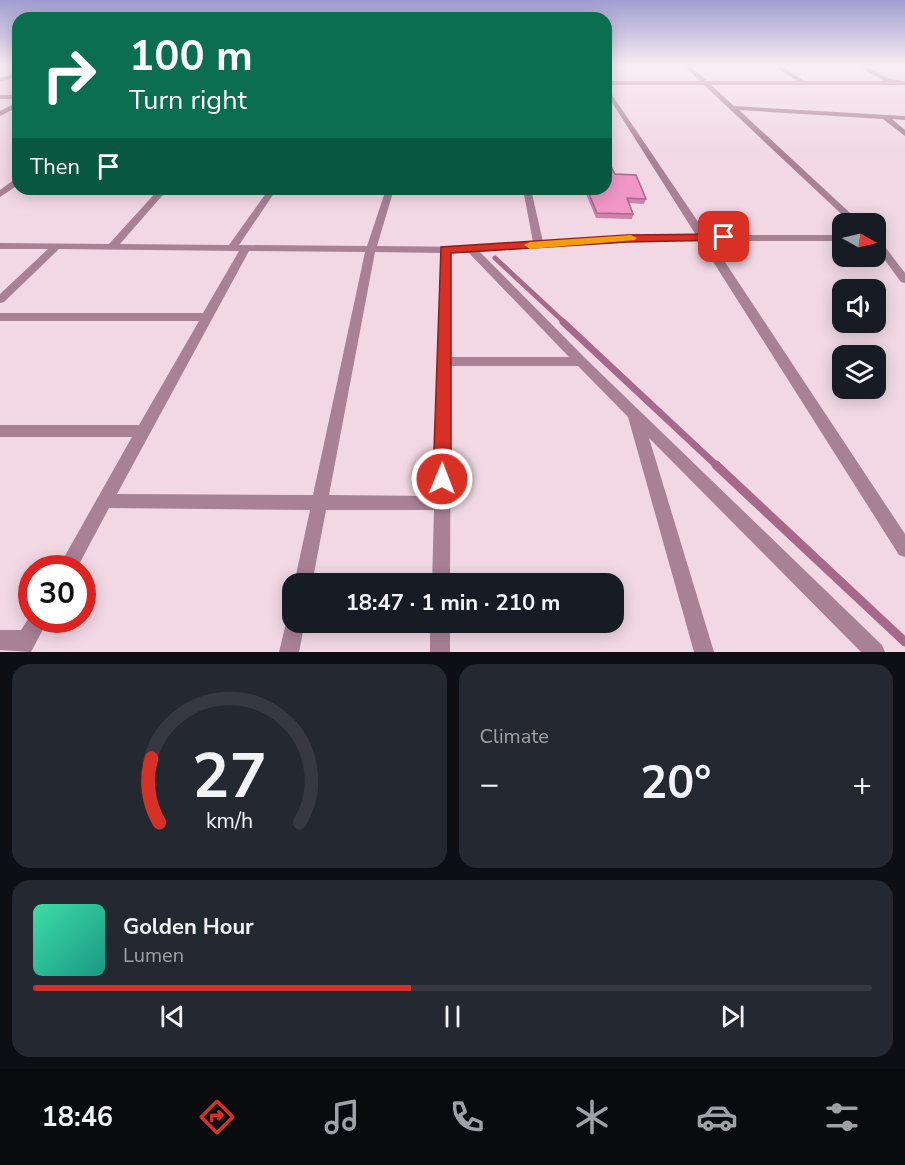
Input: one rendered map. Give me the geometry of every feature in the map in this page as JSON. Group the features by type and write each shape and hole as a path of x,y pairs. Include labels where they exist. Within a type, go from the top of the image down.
{"street":[{"path":"718,95 846,213"},
{"path":"612,97 905,549"},
{"path":"732,108 905,118"},
{"path":"884,116 905,134"},
{"path":"112,247 159,195"},
{"path":"74,555 207,317 239,248 270,195"},
{"path":"305,573 371,249 388,195"},
{"path":"528,195 539,245"},
{"path":"0,246 472,250 627,238 832,238"},
{"path":"0,300 56,247"},
{"path":"441,573 446,250"},
{"path":"472,250 581,362 875,652"},
{"path":"886,254 905,280"},
{"path":"0,317 207,317"},
{"path":"444,361 581,362"},
{"path":"634,414 704,652"},
{"path":"0,431 143,431"},
{"path":"105,501 442,503"},
{"path":"289,652 293,633"},
{"path":"440,633 440,652"},
{"path":"0,640 24,646"}],"building":[{"path":"612,168 615,174 636,175 646,199 627,198 633,214 597,213 590,195 612,195"}],"waterway":[{"path":"495,258 565,323"},
{"path":"563,322 717,466"},
{"path":"716,465 905,642"}],"slow traffic":[{"path":"530,245 631,238"}],"route":[{"path":"442,479 446,250 627,238 724,237"}]}
